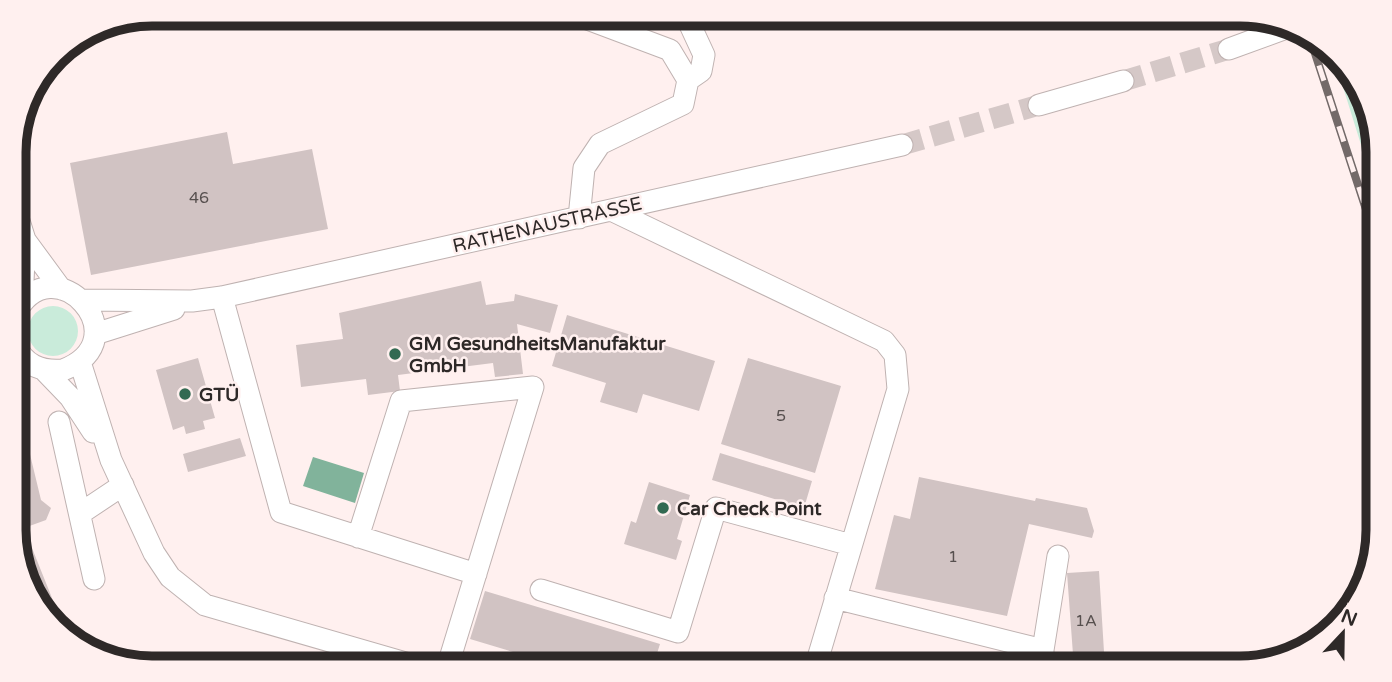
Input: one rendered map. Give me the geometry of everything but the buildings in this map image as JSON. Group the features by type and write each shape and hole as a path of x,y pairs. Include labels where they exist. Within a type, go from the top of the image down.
{"street":[{"path":"579,218 584,168 600,144 683,104 688,80 670,50 608,27"},
{"path":"688,80 701,71 704,55 691,27"},
{"path":"1229,49 1275,32"},
{"path":"1039,105 1123,80"},
{"name":"RATHENAUSTRASSE","path":"83,300 192,301 222,297 902,145"},
{"path":"611,209 884,341 895,355 898,389 819,655"},
{"path":"27,242 61,289 83,300 94,322 95,334 91,348 80,362 63,370 44,370"},
{"path":"27,301 40,290 61,289"},
{"path":"222,297 281,512 476,574"},
{"name":"RATHENAUSTRASSE","path":"95,334 192,301"},
{"path":"26,362 44,370 70,397 111,460 154,553 170,576 205,605 381,656"},
{"path":"80,362 111,460"},
{"path":"358,537 401,401 533,387 451,656"},
{"path":"59,422 94,579"},
{"path":"81,513 123,485"},
{"path":"541,590 678,632 716,508 851,545"},
{"path":"1044,655 1058,556"},
{"path":"835,598 1030,655"}],"shaded area":[{"path":"1339,75 1349,89 1361,120 1366,161"},
{"path":"43,307 63,307 77,321 77,341 63,355 43,355 29,341 29,321"},
{"path":"313,457 364,473 355,503 303,486"}],"tunnel":[{"path":"1123,81 1229,49"},
{"path":"902,145 1039,105"}],"railway":[{"path":"1314,50 1366,209"}],"place":[{"name":"GM GesundheitsManufaktur GmbH","path":"395,354"},
{"name":"GTÜ","path":"185,394"},
{"name":"Car Check Point","path":"663,508"}]}
